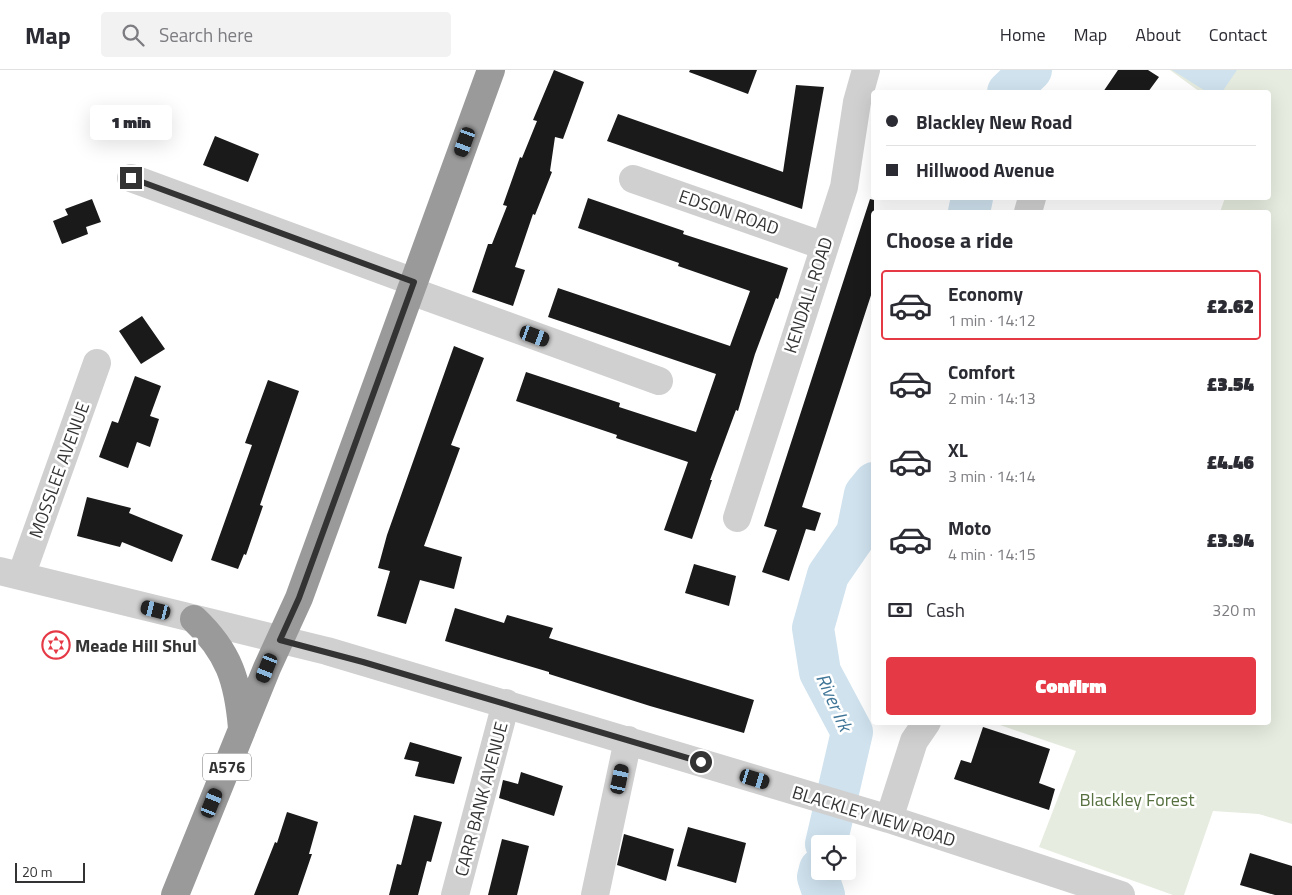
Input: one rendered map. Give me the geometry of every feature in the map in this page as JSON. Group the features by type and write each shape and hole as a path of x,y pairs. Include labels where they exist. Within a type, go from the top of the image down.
{"highway":[{"name":"A576","path":"175,895 242,730 299,598 491,70"},
{"path":"194,619 219,646 227,661 240,704 242,730"}],"street":[{"name":"KENDALL ROAD","path":"737,518 844,186 857,102 866,70"},
{"path":"131,178 659,380"},
{"name":"EDSON ROAD","path":"633,179 824,246"},
{"name":"MOSSLEE AVENUE","path":"11,573 97,363"},
{"name":"BLACKLEY NEW ROAD","path":"11,573 327,651 889,819 1121,895"},
{"name":"CARR BANK AVENUE","path":"455,895 506,703"},
{"path":"889,819 914,741 925,725"},
{"path":"595,895 628,740"}],"green space":[{"name":"Blackley Forest","path":"1170,70 1292,70 1292,824 1259,814 1213,811 1184,895 1173,895 1039,847 1076,751 1000,725 1271,725 1271,210 1221,210 1224,200 1271,200 1271,90 1197,90"}],"water":[{"path":"1172,70 1237,70 1223,90 1204,90"}],"building":[{"path":"554,70 584,82 563,139 555,137 550,171 552,172 535,215 533,214 515,267 525,270 513,306 472,292 488,244 492,244 507,206 503,205 520,157 522,158 537,121 533,120"},
{"path":"690,70 757,70 748,94 689,72"},
{"path":"1118,70 1148,70 1159,77 1149,90 1104,90"},
{"path":"796,85 824,87 802,209 607,141 618,114 783,172"},
{"path":"215,136 259,154 248,182 203,165"},
{"path":"588,198 684,231 683,234 788,268 778,299 776,298 755,354 738,411 736,410 710,480 712,480 692,539 664,530 688,462 616,438 617,435 516,401 526,372 620,403 619,407 696,432 716,374 548,317 558,288 730,346 750,291 678,266 679,263 578,228"},
{"path":"92,199 101,222 86,227 88,234 62,244 53,221 68,215 65,209"},
{"path":"870,199 874,200 874,210 871,210 871,295 802,507 821,513 815,531 806,529 789,581 762,572 777,530 764,526"},
{"path":"142,316 165,349 141,364 119,331"},
{"path":"454,346 484,358 451,445 460,448 424,546 462,557 454,589 420,580 406,624 377,616 390,571 378,568 387,535"},
{"path":"135,376 161,386 150,416 159,419 150,447 137,442 128,468 99,457 112,421 118,423"},
{"path":"268,380 299,391 260,505 263,506 246,555 244,554 238,569 211,560 252,445 245,443"},
{"path":"87,497 131,508 129,513 183,535 172,562 122,542 120,547 77,536"},
{"path":"694,564 736,576 729,606 685,593"},
{"path":"455,608 504,623 507,615 553,628 549,638 754,700 744,733 650,706 549,674 549,672 445,641"},
{"path":"983,727 1050,749 1039,783 1055,789 1049,810 954,779 961,760 971,763"},
{"path":"410,742 462,757 454,784 415,776 419,762 404,759"},
{"path":"521,772 563,786 554,816 499,798 503,780 518,784"},
{"path":"287,812 318,822 309,854 312,854 298,895 254,895 275,842 277,843"},
{"path":"414,815 442,822 431,862 427,861 418,895 389,895 397,864 401,865"},
{"path":"688,827 746,843 736,883 677,866"},
{"path":"624,834 674,849 666,881 617,865"},
{"path":"502,839 529,846 517,895 488,895"},
{"path":"1250,853 1292,866 1292,895 1275,895 1240,885"}],"waterway":[{"name":"River Irk","path":"1010,90 1031,70"},
{"name":"River Irk","path":"969,210 972,200"},
{"name":"River Irk","path":"828,835 852,732 820,672 813,628 828,575 857,533 865,494 871,487"},
{"name":"River Irk","path":"819,880 824,895"}],"place":[{"name":"Meade Hill Shul","path":"56,645"}],"route":[{"path":"131,178 414,282 299,598 280,640 327,651 701,762"}]}
